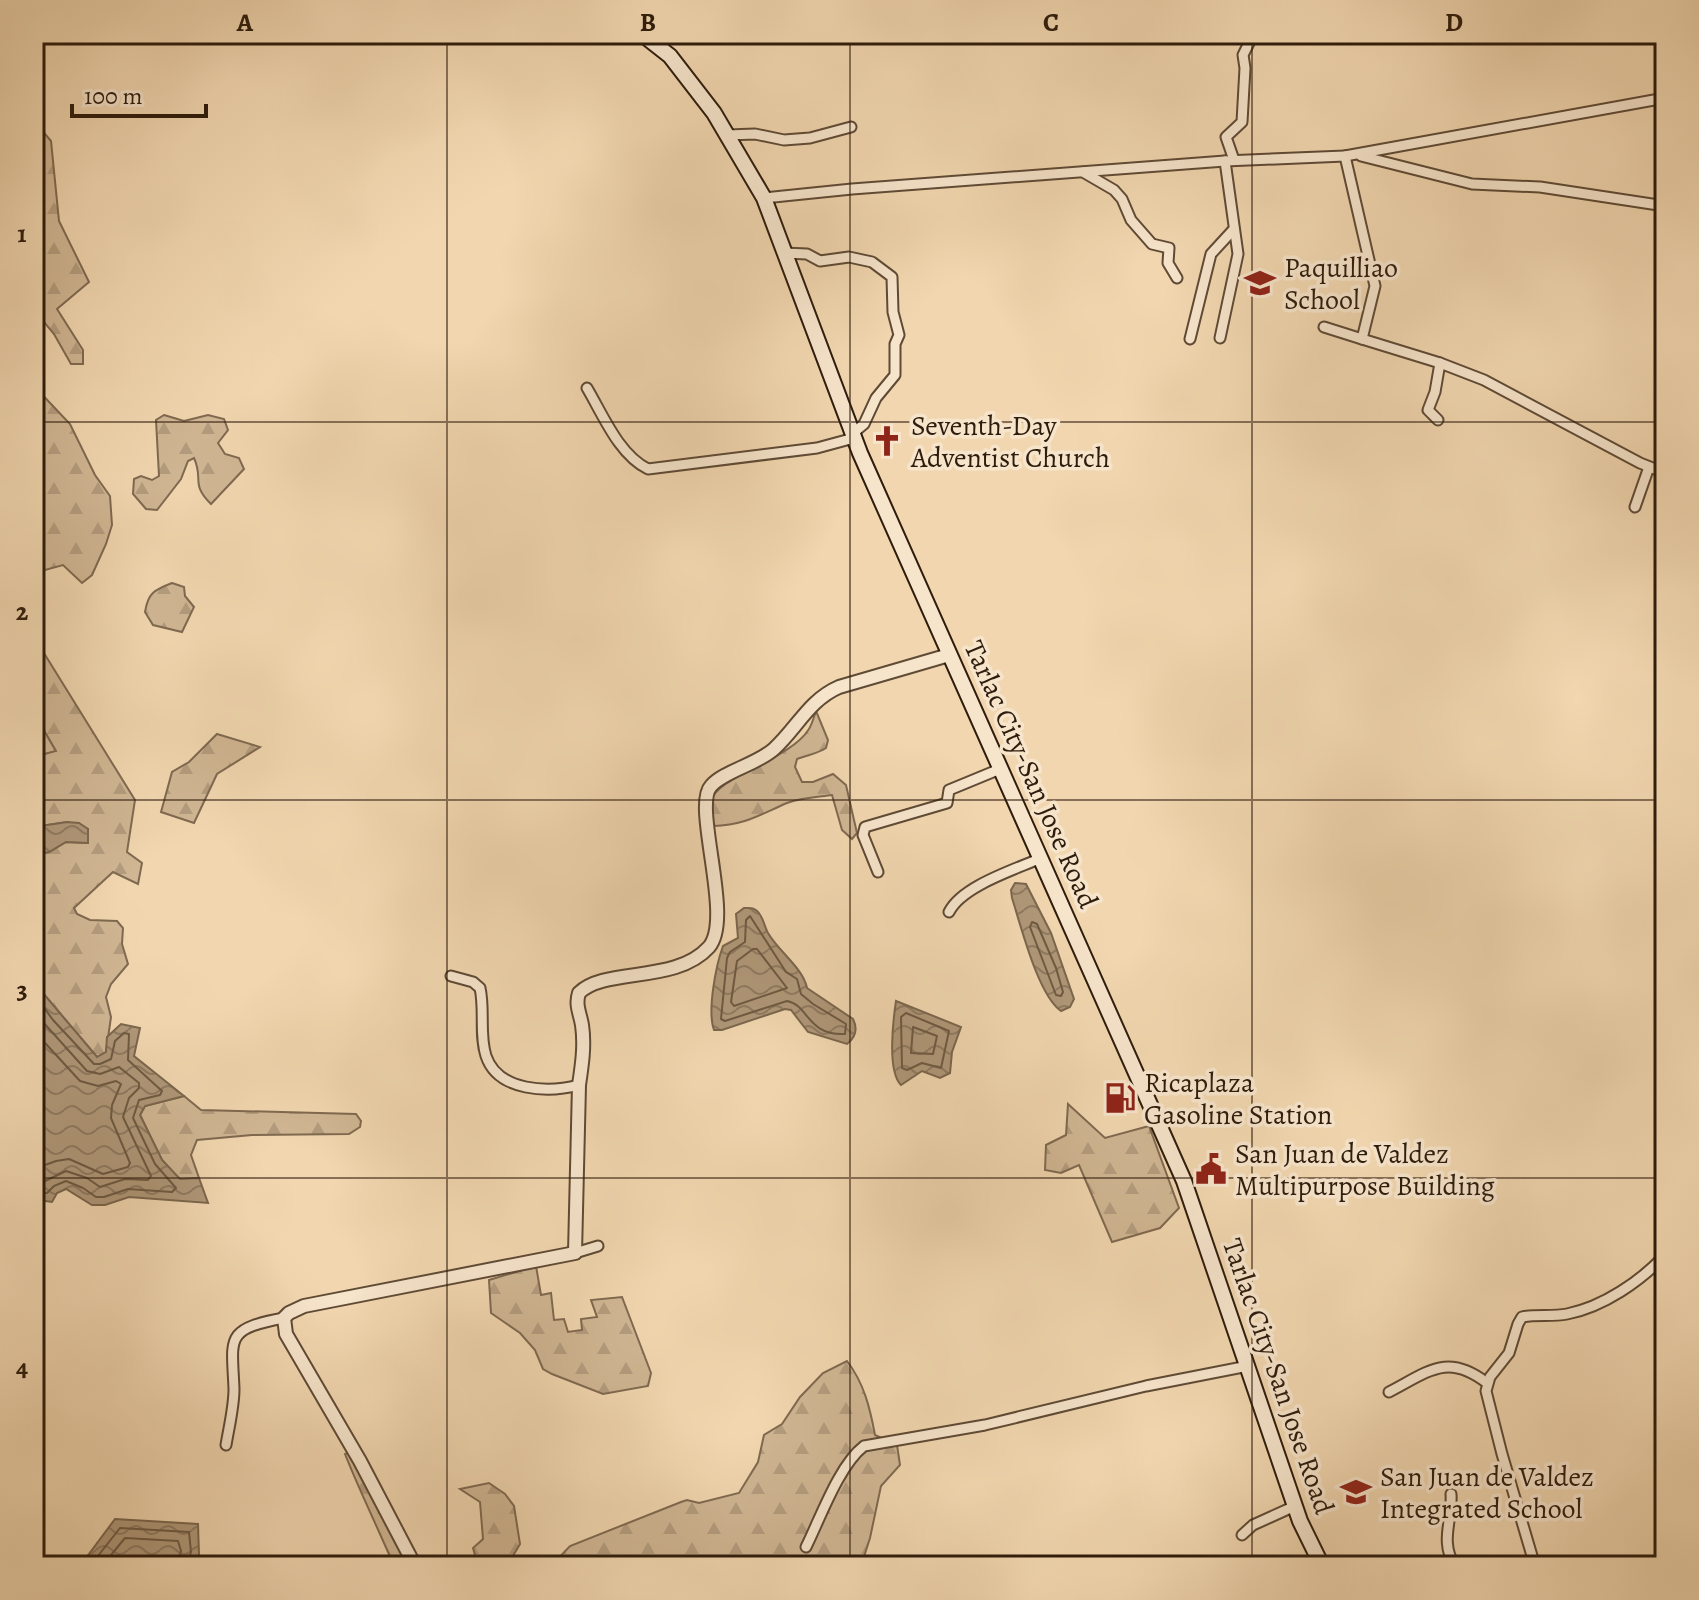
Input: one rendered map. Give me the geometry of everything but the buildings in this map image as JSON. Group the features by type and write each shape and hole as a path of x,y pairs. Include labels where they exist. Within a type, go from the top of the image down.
{"main road":[{"name":"Tarlac City-San Jose Road","path":"642,34 670,56 714,113 764,198 853,436 1184,1181 1305,1534 1322,1566"}],"street":[{"path":"1220,338 1238,254 1226,137 1242,122 1243,55 1251,39"},
{"path":"764,198 796,193 1230,161 1356,155 1665,98"},
{"path":"728,135 755,134 784,140 810,138 851,127"},
{"path":"1356,155 1450,180 1553,189 1665,206"},
{"path":"1345,156 1375,286 1362,339"},
{"path":"1083,172 1114,190 1122,199 1131,220 1152,244 1169,248 1168,263 1177,278"},
{"path":"1190,339 1211,254 1234,229"},
{"path":"587,388 623,447 637,463 648,469 817,448 853,436 864,424 876,398 895,375 895,344 899,335 893,312 892,277 872,262 849,257 820,261 807,254 784,253"},
{"path":"1324,327 1484,380 1665,473"},
{"path":"1438,420 1428,410 1440,363"},
{"path":"1635,507 1649,467"},
{"path":"575,1253 579,1085 583,1057 582,1025 577,1006 579,993 591,984 664,971 709,948 717,926 704,802 709,787 767,755 823,695 839,687 949,655"},
{"path":"878,872 863,835 865,827 947,803 949,790 1000,769"},
{"path":"949,912 965,893 1041,858"},
{"path":"451,976 475,983 481,990 486,1054 495,1070 519,1085 540,1090 560,1090 579,1085"},
{"path":"226,1445 234,1393 232,1341 262,1322 284,1318 304,1306 598,1246"},
{"path":"1535,1566 1502,1454 1487,1396 1487,1383 1509,1353 1522,1317 1569,1314 1598,1303 1627,1287 1665,1255"},
{"path":"284,1318 284,1331 360,1461 415,1566"},
{"path":"806,1547 844,1472 864,1446 976,1426 1146,1386 1248,1366"},
{"path":"1389,1392 1432,1370 1451,1366 1466,1368 1487,1383"},
{"path":"1451,1494 1446,1530 1455,1566"},
{"path":"1242,1535 1253,1525 1295,1506"}],"green space":[{"path":"34,121 51,141 59,221 89,282 57,309 83,350 83,364 71,364 54,334 34,310"},
{"path":"34,386 70,424 95,475 110,496 112,525 106,544 92,575 82,583 63,565 34,573"},
{"path":"164,415 184,421 208,415 224,419 228,430 218,443 225,454 239,458 244,469 211,504 199,486 194,458 188,461 181,479 157,510 146,509 133,494 134,479 141,476 152,480 159,476 156,420"},
{"path":"172,583 184,587 185,596 194,607 182,632 153,625 145,612 153,593"},
{"path":"34,637 135,800 127,852 142,863 138,884 113,872 74,908 77,914 90,920 117,921 123,928 122,944 128,964 111,984 106,997 111,1017 106,1052 97,1057 42,992 34,973 34,855 49,852 66,842 88,843 88,829 67,822 34,827 34,757 56,751 34,713"},
{"path":"816,711 828,740 826,748 797,759 795,767 802,782 813,782 833,774 846,785 857,833 852,839 842,830 832,795 792,801 743,821 713,826 710,804 716,792 800,740 809,729"},
{"path":"34,713 56,751 34,757"},
{"path":"217,734 260,747 217,774 194,823 161,812 172,772 189,762"},
{"path":"184,1096 201,1110 356,1114 361,1121 360,1127 349,1134 252,1135 197,1140 191,1155 199,1178 180,1180 162,1160 140,1115 145,1106"},
{"path":"1068,1104 1105,1138 1149,1126 1179,1208 1160,1228 1112,1242 1079,1165 1061,1173 1045,1170 1046,1145 1066,1135"},
{"path":"536,1266 541,1295 551,1293 554,1320 564,1319 568,1332 582,1330 581,1319 597,1317 591,1300 622,1297 651,1373 648,1386 603,1394 543,1369 535,1350 520,1333 491,1313 489,1280"},
{"path":"847,1361 866,1396 875,1435 897,1445 900,1465 881,1486 861,1566 551,1566 570,1546 681,1502 699,1503 739,1493 758,1462 764,1435 782,1424 800,1397 823,1373"},
{"path":"352,1451 412,1566 394,1566 345,1454"},
{"path":"489,1483 505,1494 514,1506 520,1544 507,1566 478,1566 473,1548 483,1539 480,1502 460,1489"}],"water":[{"path":"79,823 88,829 88,843 66,842 49,852 34,855 34,827"},
{"path":"1015,883 1026,884 1051,933 1074,999 1070,1007 1061,1011 1045,991 1031,959 1012,898 1011,890"},
{"path":"744,908 758,912 768,933 801,974 807,988 853,1019 855,1033 847,1044 808,1032 791,1010 785,1009 714,1030 712,1000 718,964 723,946 738,938 736,914"},
{"path":"34,973 42,992 97,1057 106,1052 107,1037 121,1024 140,1028 134,1056 184,1096 145,1106 140,1115 162,1160 180,1179 199,1178 208,1203 129,1197 105,1205 92,1205 66,1189 57,1193 52,1202 38,1200 34,1196"},
{"path":"896,1001 961,1027 952,1052 950,1073 940,1078 922,1071 901,1085 892,1058"},
{"path":"115,1519 198,1524 199,1555 194,1566 80,1566"}],"place":[{"name":"Paquilliao School","path":"1260,283"},
{"name":"Seventh-Day Adventist Church","path":"887,441"},
{"name":"Ricaplaza Gasoline Station","path":"1120,1098"},
{"name":"San Juan de Valdez Multipurpose Building","path":"1211,1169"},
{"name":"San Juan de Valdez Integrated School","path":"1356,1492"}]}
